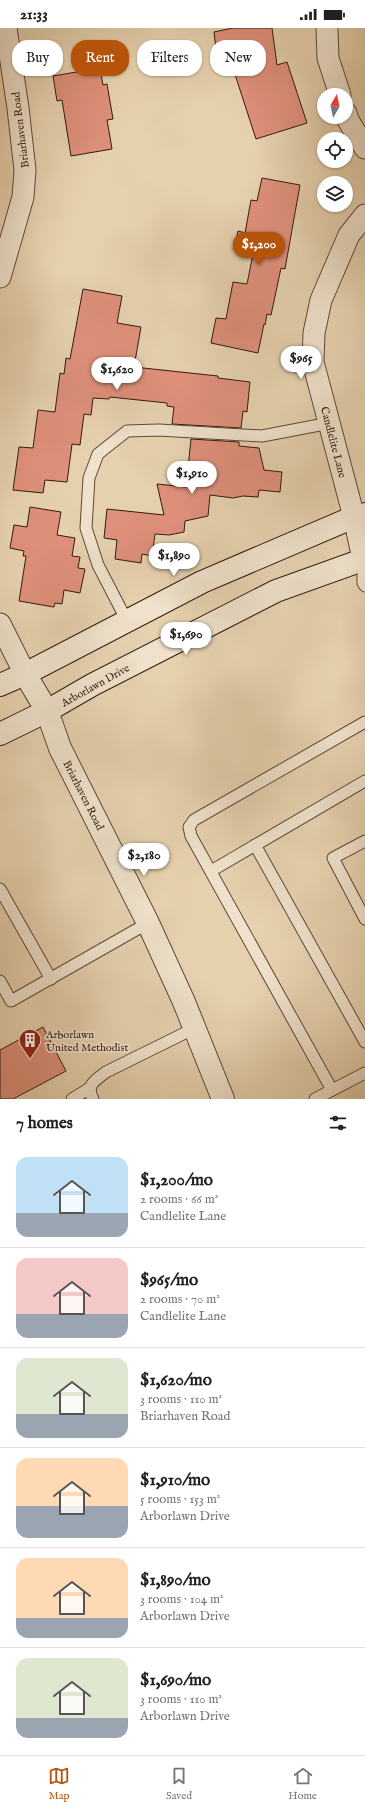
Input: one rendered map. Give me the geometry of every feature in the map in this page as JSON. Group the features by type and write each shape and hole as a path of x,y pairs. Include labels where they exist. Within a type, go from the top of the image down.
{"main road":[{"path":"0,685 25,674 202,582 359,515"},
{"name":"Arborlawn Drive","path":"0,734 47,712 92,685 276,591 364,559"},
{"name":"Briarhaven Road","path":"25,674 47,712 60,748 148,923 195,1028 223,1099"}],"street":[{"name":"Briarhaven Road","path":"0,276 23,197 25,170 18,108 6,28"},
{"path":"328,28 328,58 338,88"},
{"path":"350,124 365,148"},
{"name":"Candlelite Lane","path":"364,559 359,515 330,423 314,362 314,333 322,300 349,235 365,215"},
{"name":"Briarhaven Road","path":"0,624 25,674"}],"lane":[{"path":"127,621 98,565 86,528 89,478 98,454 127,431 160,430 262,436 330,423"},
{"path":"364,559 363,584 365,586"},
{"path":"332,1090 191,836 190,827 194,820 365,722"},
{"path":"211,871 365,781"},
{"path":"365,841 332,858 365,918"},
{"path":"255,845 365,1042"},
{"path":"0,889 51,979"},
{"path":"0,981 11,1000 51,979 148,923"},
{"path":"93,1099 90,1088 92,1082 106,1072 195,1028"},
{"path":"315,1099 365,1073"},
{"path":"72,1099 90,1088"}],"building":[{"path":"233,28 272,28 277,65 287,62 307,123 256,139 236,76 266,76 266,40 215,40 214,32"},
{"path":"71,73 71,76 101,76 103,85 107,84 113,119 107,120 112,149 71,156 62,100 57,101 53,76 63,76 63,74"},
{"path":"262,178 300,185 285,269 281,268 271,315 267,314 258,353 211,343 216,318 226,319 233,282 247,284 253,254 234,250 238,231 245,233 251,200 257,201"},
{"path":"83,289 122,296 117,323 141,327 134,367 218,376 218,378 250,382 247,412 243,411 241,428 172,424 174,407 167,406 167,403 110,397 109,399 93,398 91,415 84,414 80,445 72,444 67,482 45,480 43,493 13,490 19,447 33,448 38,410 55,412 60,373 64,374 66,358 70,359"},
{"path":"191,439 239,442 239,446 259,448 264,470 282,472 280,492 259,490 258,497 243,496 233,498 210,495 208,516 185,521 184,532 169,535 155,534 152,556 142,554 141,563 115,559 117,540 104,538 107,509 164,515 157,484 186,487"},
{"path":"30,507 61,512 57,535 75,538 72,556 80,557 78,568 85,569 80,593 64,590 62,604 55,603 54,607 19,601 26,556 23,556 24,551 10,548 14,525 27,527"},
{"name":"Arborlawn United Methodist","path":"43,1027 66,1071 13,1099 0,1099 0,1050"}],"place":[{"name":"Arborlawn United Methodist","path":"30,1060"}]}
